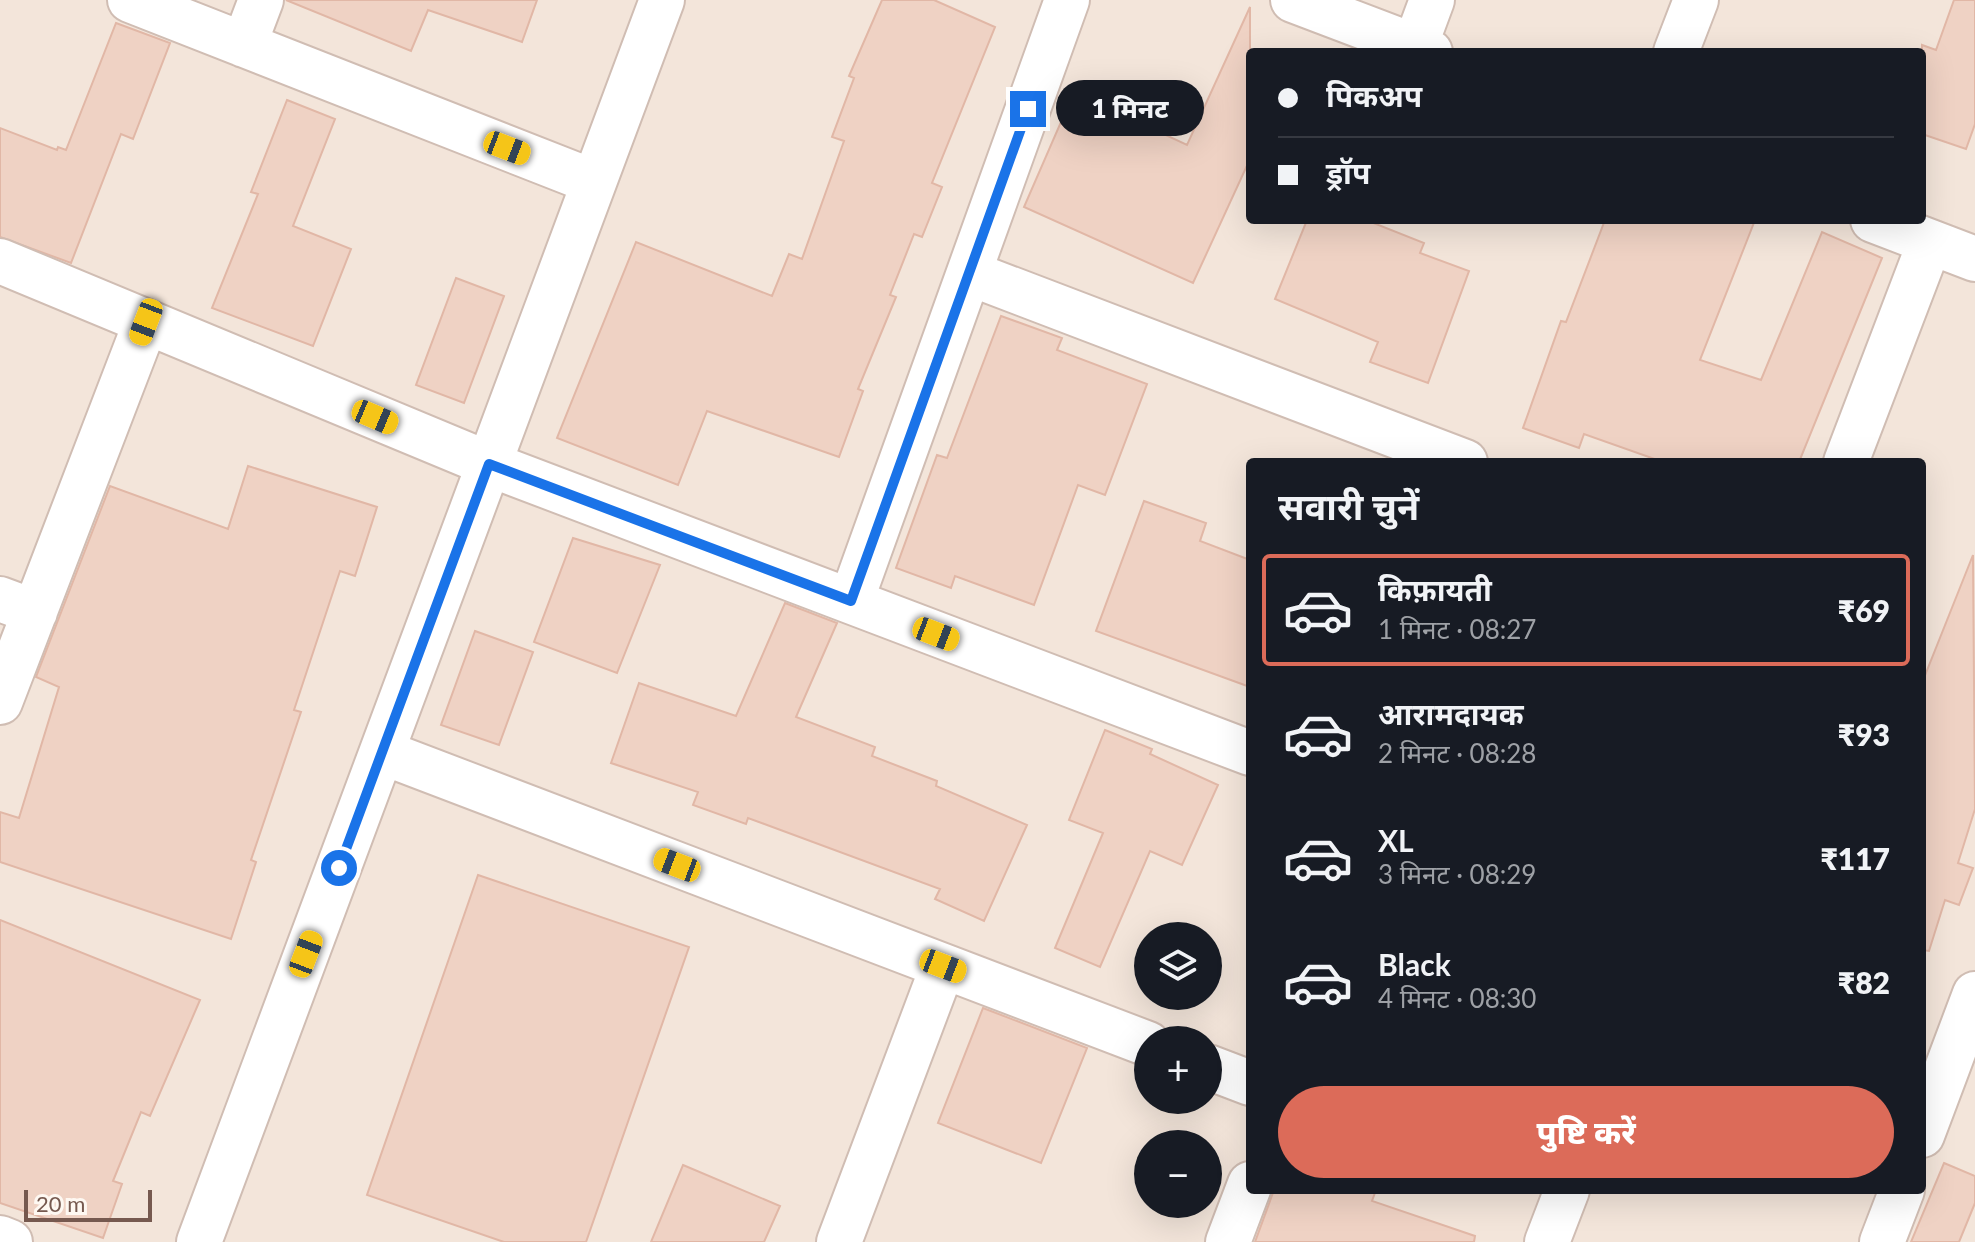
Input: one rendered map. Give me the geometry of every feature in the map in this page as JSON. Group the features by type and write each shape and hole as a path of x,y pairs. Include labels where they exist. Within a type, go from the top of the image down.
{"street":[{"path":"130,0 594,182"},
{"path":"244,45 261,0"},
{"path":"199,1242 662,0"},
{"path":"851,601 1067,0"},
{"path":"1293,0 1419,48"},
{"path":"1422,48 1432,0"},
{"path":"1678,48 1696,0"},
{"path":"1883,224 1975,259"},
{"path":"1848,458 1930,242"},
{"path":"0,261 489,464 1246,751"},
{"path":"969,273 1455,458"},
{"path":"0,702 17,606 146,322"},
{"path":"382,752 1134,1039"},
{"path":"839,1242 943,966"},
{"path":"1926,1127 1967,1041 1975,994"},
{"path":"1222,1072 1246,1081"},
{"path":"1228,1242 1246,1194"},
{"path":"1547,1242 1553,1194"},
{"path":"1882,1242 1900,1194"},
{"path":"0,1238 10,1242"}],"shaded area":[{"path":"0,0 1975,0 1975,1242 0,1242"}],"building":[{"path":"286,0 537,0 522,42 428,10 411,51"},
{"path":"882,0 934,0 995,27 932,183 942,187 922,237 914,234 890,295 896,297 858,389 863,391 839,457 707,411 678,485 557,438 636,242 772,296 789,254 802,259 844,141 832,137 854,78 849,76"},
{"path":"1954,0 1975,0 1975,124 1966,149 1926,135 1926,48 1922,45 1936,50"},
{"path":"1250,7 1250,48 1246,48 1246,168 1193,283 1024,207 1074,92 1187,145"},
{"path":"116,23 170,43 133,139 121,134 71,263 0,237 0,128 57,150 58,147 66,150"},
{"path":"287,100 335,119 293,226 351,249 313,346 212,308 258,194 251,192"},
{"path":"1305,224 1376,224 1424,243 1420,253 1469,271 1428,383 1370,362 1378,342 1275,299"},
{"path":"1603,224 1753,224 1700,360 1761,380 1822,232 1882,258 1801,458 1652,458 1584,434 1579,448 1523,428 1561,321 1566,322"},
{"path":"456,278 504,296 464,403 416,385"},
{"path":"1001,316 1062,338 1057,350 1147,384 1105,495 1078,485 1034,605 955,576 951,588 896,568 937,455 947,458"},
{"path":"248,466 377,507 355,576 340,571 294,710 301,712 251,860 256,862 231,939 0,862 0,812 19,818 59,687 36,677 110,486 228,529"},
{"path":"1144,501 1206,523 1200,541 1246,558 1246,686 1096,631"},
{"path":"573,538 660,565 617,673 534,642"},
{"path":"1973,555 1975,809 1958,863 1973,868 1959,905 1945,900 1929,951 1926,951 1926,673"},
{"path":"785,603 837,623 796,717 875,747 872,756 937,781 936,786 1027,825 984,921 935,899 940,889 748,818 746,824 693,805 698,792 611,763 639,683 736,716"},
{"path":"475,631 533,652 499,745 441,725"},
{"path":"1105,730 1152,749 1150,754 1218,785 1182,865 1150,851 1100,967 1055,948 1103,833 1069,820"},
{"path":"478,875 689,947 586,1242 504,1242 367,1195"},
{"path":"0,920 200,1000 150,1116 141,1112 113,1181 122,1184 103,1238 0,1203"},
{"path":"983,1008 1087,1048 1041,1163 938,1123"},
{"path":"1944,1163 1975,1176 1975,1203 1959,1242 1911,1242"},
{"path":"683,1165 780,1206 764,1242 651,1242"},
{"path":"1273,1194 1375,1194 1372,1201 1475,1236 1474,1242 1255,1242"}],"route":[{"path":"339,868 489,464 851,601 1028,109"}]}
